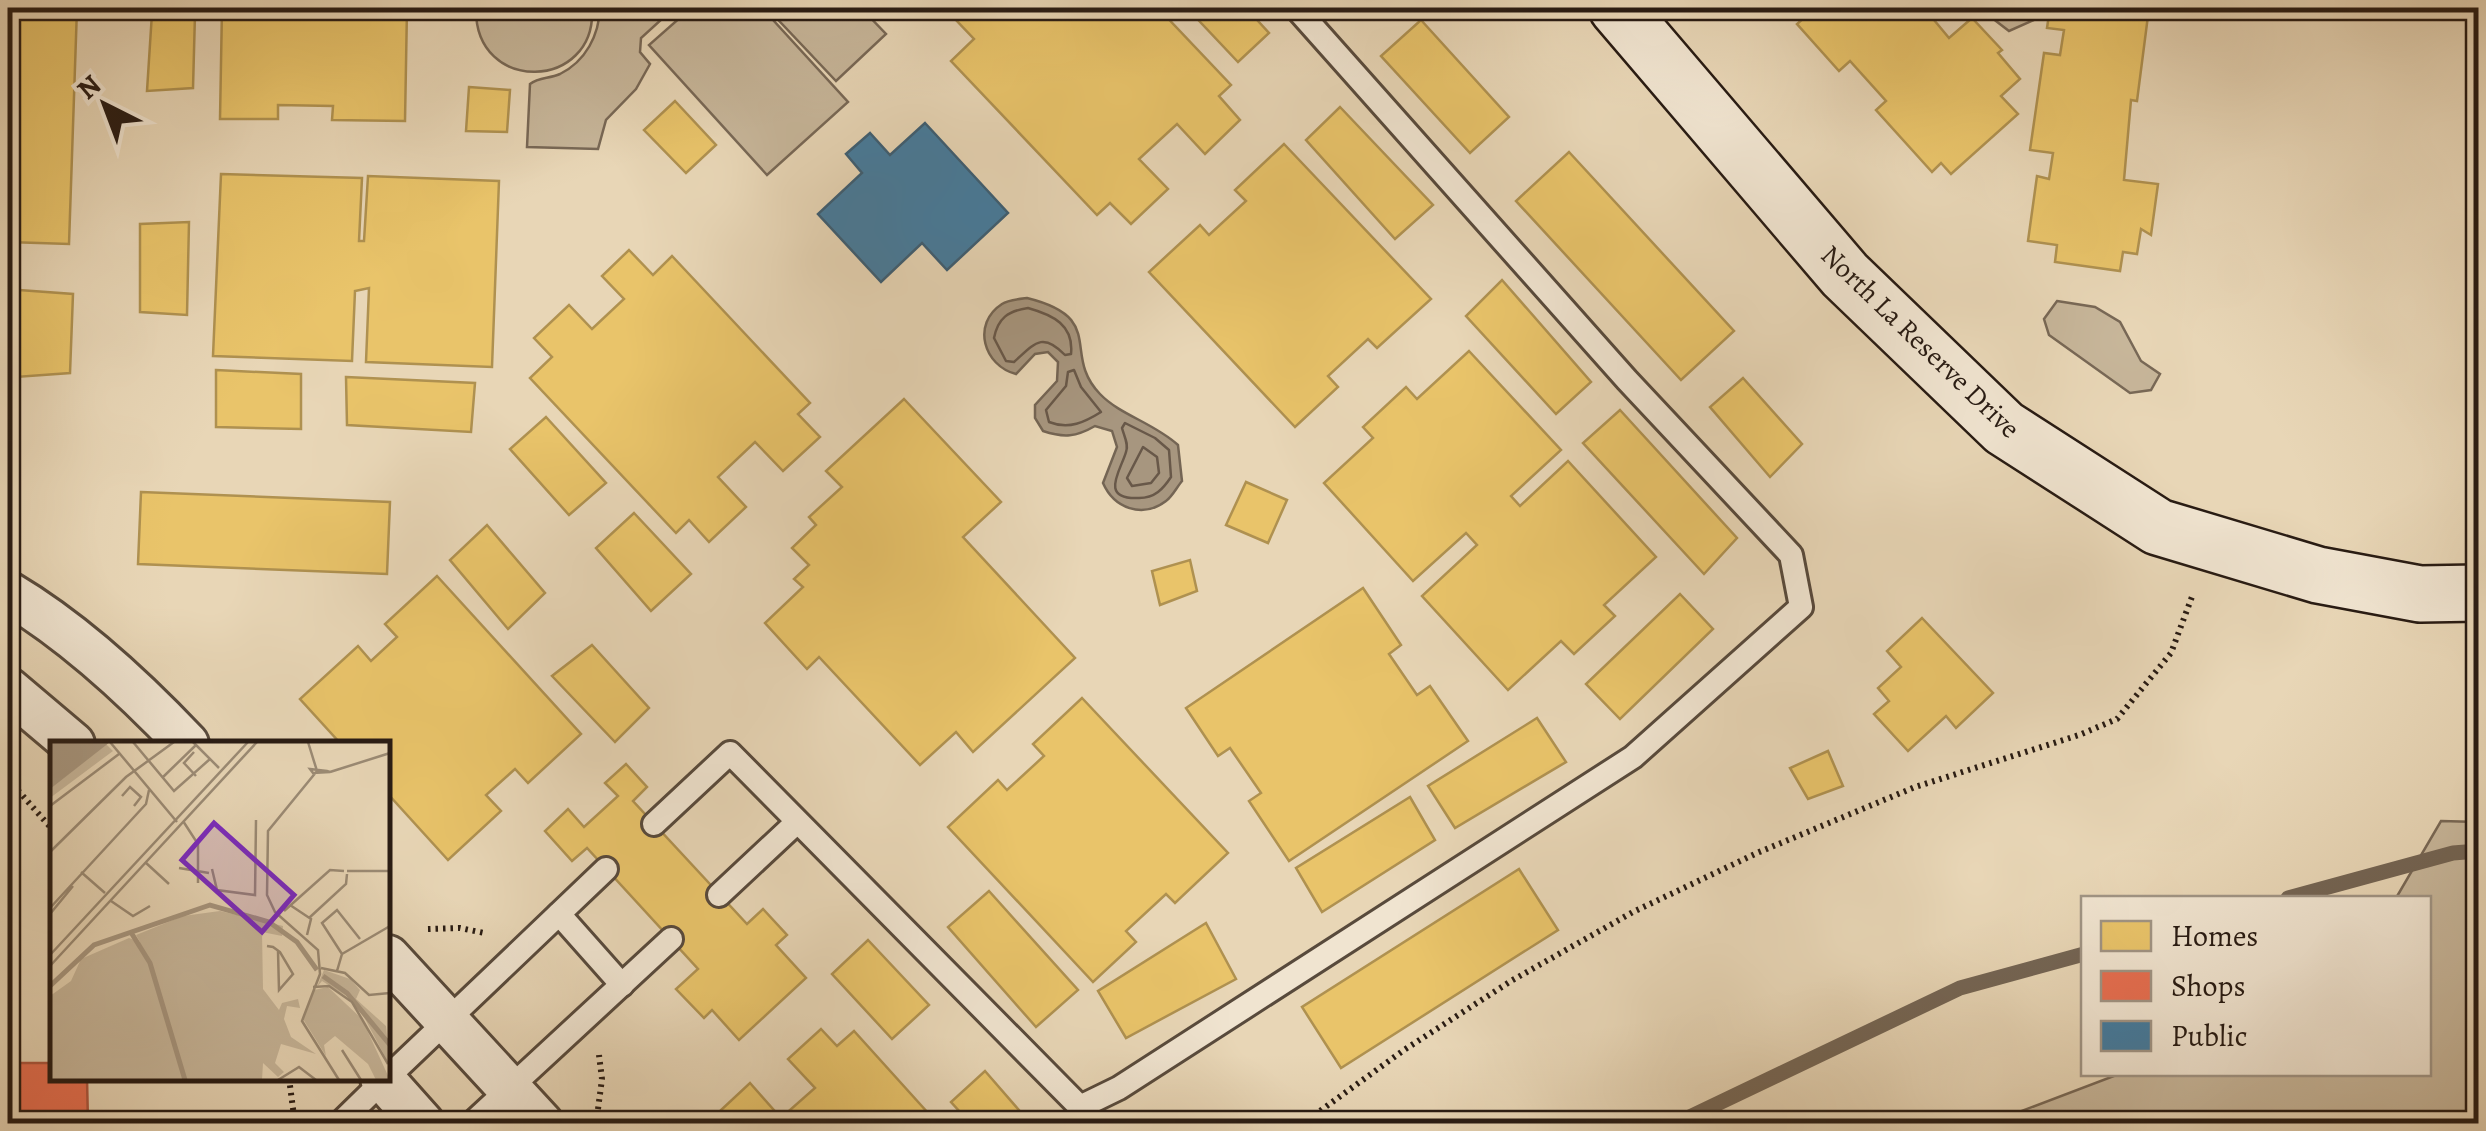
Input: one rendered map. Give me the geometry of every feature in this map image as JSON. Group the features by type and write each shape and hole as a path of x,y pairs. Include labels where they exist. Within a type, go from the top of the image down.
{"street":[{"name":"North La Reserve Drive","path":"1617,8 1845,275 2004,428 2158,527 2318,575 2420,594 2478,593"},
{"path":"8,594 38,612 105,666 184,741"},
{"path":"8,689 69,741"},
{"path":"390,959 542,1124"},
{"path":"387,1081 424,1124"}],"lane":[{"path":"654,824 730,753 1080,1107 1120,1088 1632,758 1801,607 1791,555 1627,380 1296,8"},
{"path":"719,895 796,822"},
{"path":"390,1074 606,869"},
{"path":"559,914 622,984"},
{"path":"471,1124 671,940"},
{"path":"338,1124 383,1081"}],"path":[{"path":"1302,1124 1404,1050 1510,981 1633,912 1757,853 1915,787 2117,719 2170,653 2195,588"},
{"path":"8,780 50,828"},
{"path":"289,1081 294,1124"},
{"path":"596,1124 600,1100"}],"shaded area":[{"path":"476,8 592,8 588,35 576,55 557,67 535,72 513,68 494,56 481,36"},
{"path":"600,8 674,8 641,38 640,52 650,64 636,89 606,120 598,149 527,147 530,84 560,74 584,55 594,37"},
{"path":"691,8 762,8 848,102 767,175 649,45"},
{"path":"767,8 861,8 886,34 836,81"},
{"path":"1979,8 2035,8 2034,20 2009,31"},
{"path":"2057,301 2095,307 2120,322 2141,361 2160,374 2151,390 2130,393 2049,335 2044,319"},
{"path":"2441,821 2478,822 2478,1123 1990,1123 2114,1076 2431,1076 2431,896 2397,896"}],"water":[{"path":"1027,298 1067,316 1079,338 1089,379 1100,394 1178,445 1182,481 1166,501 1138,510 1121,504 1108,492 1103,483 1117,447 1112,431 1095,426 1070,435 1043,431 1035,418 1035,405 1057,381 1058,362 1048,352 1035,354 1016,374 1005,370 989,354 984,333 992,312 1004,303"}],"building: Homes":[{"path":"13,8 77,8 69,244 8,242"},
{"path":"222,8 407,8 405,121 332,120 333,106 278,105 278,119 220,119"},
{"path":"969,8 1010,8 1014,12 1018,8 1158,8 1231,85 1219,96 1240,120 1205,154 1177,124 1139,159 1168,189 1131,224 1110,203 1097,215 951,61 974,39 956,20"},
{"path":"1187,8 1246,8 1269,33 1238,62"},
{"path":"1815,8 1924,8 1949,38 1972,18 2002,50 1998,53 2020,79 2001,96 2018,114 1951,174 1941,163 1932,172 1876,110 1886,101 1850,61 1839,71 1797,24"},
{"path":"2050,8 2149,8 2137,101 2131,100 2124,180 2158,184 2151,235 2141,229 2137,254 2123,252 2120,271 2055,262 2057,245 2028,241 2037,176 2049,179 2053,153 2030,150 2044,53 2060,55 2064,30 2047,28"},
{"path":"152,13 195,14 193,88 147,91"},
{"path":"1421,20 1509,117 1470,153 1381,56"},
{"path":"469,87 510,90 507,132 466,131"},
{"path":"675,101 716,145 686,173 644,130"},
{"path":"1340,107 1433,205 1395,239 1306,140"},
{"path":"1284,144 1431,299 1377,348 1368,339 1328,376 1338,387 1295,427 1149,272 1200,225 1209,235 1246,201 1235,190"},
{"path":"1569,152 1734,331 1681,380 1516,201"},
{"path":"221,174 362,178 359,241 364,241 368,176 499,181 492,367 366,362 369,288 355,291 352,361 213,356"},
{"path":"189,222 187,315 140,312 140,224"},
{"path":"629,250 653,275 672,256 810,403 798,414 820,437 783,471 755,442 718,477 746,507 709,542 689,520 676,533 530,378 552,357 534,338 569,305 592,329 624,299 602,276"},
{"path":"1502,280 1591,382 1556,414 1466,316"},
{"path":"19,290 73,294 70,373 16,377"},
{"path":"1469,351 1561,450 1511,496 1520,506 1568,461 1656,557 1604,605 1615,616 1574,654 1561,641 1508,690 1422,596 1477,545 1466,533 1413,581 1324,483 1373,438 1363,427 1406,387 1417,399"},
{"path":"216,370 301,374 301,429 216,427"},
{"path":"346,377 475,383 471,432 347,425"},
{"path":"1743,378 1802,444 1770,477 1710,407"},
{"path":"904,399 1001,502 963,537 1075,658 973,752 956,732 920,765 819,657 807,669 765,623 803,587 794,579 809,565 792,548 816,525 809,517 842,487 826,471"},
{"path":"1620,410 1737,538 1704,574 1583,443"},
{"path":"546,417 606,483 569,515 510,449"},
{"path":"1246,482 1287,500 1268,543 1226,525"},
{"path":"141,492 390,502 387,574 138,564"},
{"path":"634,513 691,574 651,611 596,548"},
{"path":"487,525 545,593 508,629 450,560"},
{"path":"1190,560 1197,591 1160,605 1152,571"},
{"path":"437,576 581,734 528,783 515,769 486,795 501,811 448,860 390,796 390,741 338,741 300,699 358,646 371,661 397,637 385,624"},
{"path":"1363,588 1401,645 1389,654 1417,695 1430,686 1468,741 1289,861 1249,801 1261,793 1230,748 1218,756 1186,708"},
{"path":"1680,594 1713,629 1620,719 1586,684"},
{"path":"1922,618 1993,693 1956,728 1946,716 1908,751 1874,714 1889,701 1878,688 1901,667 1887,651"},
{"path":"592,645 649,708 615,742 552,676"},
{"path":"1082,698 1228,853 1175,903 1166,894 1126,931 1136,942 1093,982 948,827 998,780 1007,790 1044,756 1033,744"},
{"path":"1537,718 1566,762 1455,828 1428,786"},
{"path":"1828,751 1843,786 1808,799 1790,768"},
{"path":"626,764 647,787 633,801 747,924 763,909 787,935 776,945 806,978 739,1040 712,1010 704,1018 676,989 698,969 587,848 572,861 545,831 568,809 584,827 618,796 605,783"},
{"path":"1410,797 1435,840 1322,912 1296,868"},
{"path":"1519,869 1558,930 1341,1068 1302,1007"},
{"path":"989,891 1078,990 1036,1027 948,927"},
{"path":"1206,923 1236,979 1126,1038 1098,991"},
{"path":"868,940 929,1005 892,1039 832,974"},
{"path":"821,1029 837,1046 854,1031 938,1124 706,1124 750,1083 781,1118 815,1088 788,1059"},
{"path":"985,1071 1031,1124 971,1124 951,1102"}],"building: Shops":[{"path":"20,1063 50,1063 50,1081 87,1081 88,1124 8,1124 8,1069 19,1069"}],"building: Public":[{"path":"925,123 1008,213 947,270 922,243 881,282 818,214 862,173 846,154 870,133 890,155"}],"waterway":[{"path":"2295,896 2453,853 2478,851"},
{"path":"1675,1124 1960,988 2081,955"}]}
